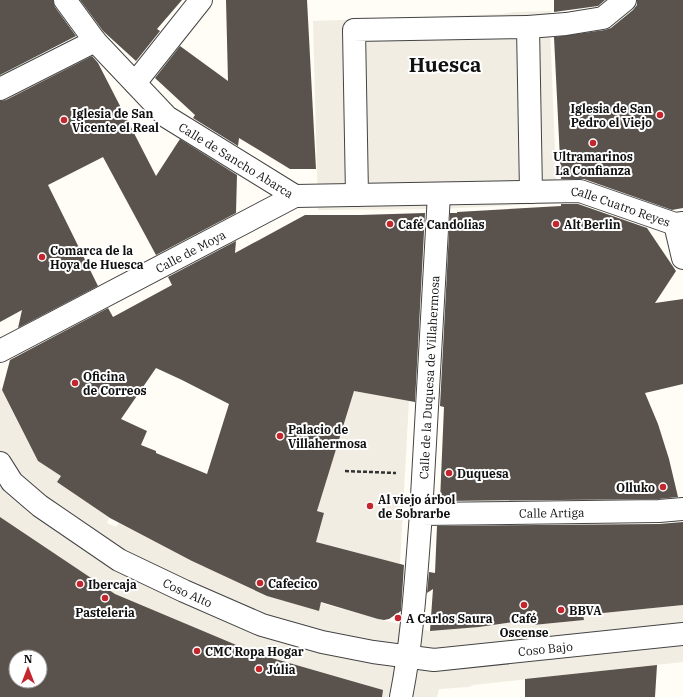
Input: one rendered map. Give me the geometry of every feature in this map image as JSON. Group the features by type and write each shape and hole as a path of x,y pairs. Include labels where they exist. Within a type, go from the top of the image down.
{"street":[{"name":"Calle de Sancho Abarca","path":"65,0 94,41 167,116 295,196 440,194"},
{"path":"135,83 201,0"},
{"path":"357,195 354,30 528,27 566,24 602,18 625,0"},
{"path":"528,27 531,192"},
{"path":"0,89 94,41"},
{"name":"Calle Cuatro Reyes","path":"440,194 580,191 679,224"},
{"name":"Calle de la Duquesa de Villahermosa","path":"401,697 413,620 421,514 440,194"},
{"name":"Calle de Moya","path":"0,350 295,196"},
{"path":"679,224 683,258"},
{"name":"Coso Alto","path":"0,463 12,482 40,506 119,560 262,625 322,642 408,657"},
{"name":"Calle Artiga","path":"421,514 659,511 683,509"},
{"name":"Coso Bajo","path":"408,657 434,660 683,634"}],"path":[{"path":"345,471 423,474"}],"shaded area":[{"path":"551,11 550,25 557,203 439,209 318,210 313,21"},
{"path":"0,387 38,461 61,476 58,482 109,518 107,523 116,527 119,523 202,566 236,575 268,596 319,611 321,603 378,619 430,631 479,627 533,620 533,625 583,620 583,615 683,605 683,662 473,685 469,687 439,689 437,697 365,697 367,685 258,654 115,594 0,517"},
{"path":"354,391 409,401 400,564 316,542 324,513 318,511 318,507"}],"building":[{"path":"0,0 53,0 55,7 76,36 0,75"},
{"path":"80,0 182,0 157,29 160,31 136,61 103,31"},
{"path":"226,0 307,0 316,169 290,169 239,138 238,146 193,118 195,115 155,78 180,46 228,81"},
{"path":"554,0 605,0 598,6 554,12"},
{"path":"637,0 683,0 683,208 672,210 584,179 561,179 554,37 611,28 633,10 637,5"},
{"path":"92,56 98,63 156,176 180,139 237,175 236,213 156,255 103,157 48,185 98,286 18,328 22,310 0,322 0,101 6,100"},
{"path":"561,204 578,204 647,228 676,271 655,303 683,299 683,384 645,393 658,424 669,459 678,497 658,499 440,501 444,407 440,406 450,213 561,206"},
{"path":"425,213 415,402 354,391 317,511 324,513 316,542 404,565 401,611 389,619 384,620 321,602 319,611 267,596 192,561 110,518 57,482 61,476 38,461 2,390 10,360 108,308 113,317 172,285 168,277 236,241 235,253 305,215","holes":["156,368 229,404 207,474 156,453 156,451 141,445 147,431 121,419"]},
{"path":"0,517 115,594 258,654 383,690 382,697 0,697"},
{"path":"683,522 683,605 583,615 584,620 533,625 533,619 479,627 430,631 433,589 427,593 429,572 435,573 437,526 659,524"},
{"path":"657,665 655,697 525,697 525,679"}],"place":[{"name":"Iglesia de San Pedro el Viejo","path":"660,115"},
{"name":"Iglesia de San Vicente el Real","path":"64,120"},
{"name":"Ultramarinos La Confianza","path":"593,143"},
{"name":"Café Candolias","path":"390,224"},
{"name":"Alt Berlin","path":"556,224"},
{"name":"Comarca de la Hoya de Huesca","path":"42,257"},
{"name":"Oficina de Correos","path":"75,383"},
{"name":"Palacio de Villahermosa","path":"280,436"},
{"name":"Duquesa","path":"449,473"},
{"name":"Olluko","path":"663,487"},
{"name":"Al viejo árbol de Sobrarbe","path":"370,506"},
{"name":"Cafecico","path":"260,583"},
{"name":"Ibercaja","path":"80,584"},
{"name":"Pasteleria","path":"105,598"},
{"name":"Café Oscense","path":"524,605"},
{"name":"BBVA","path":"561,610"},
{"name":"A Carlos Saura","path":"398,618"},
{"name":"CMC Ropa Hogar","path":"197,651"},
{"name":"Júlia","path":"259,669"}],"district":[{"name":"Huesca","path":"445,64"}]}
